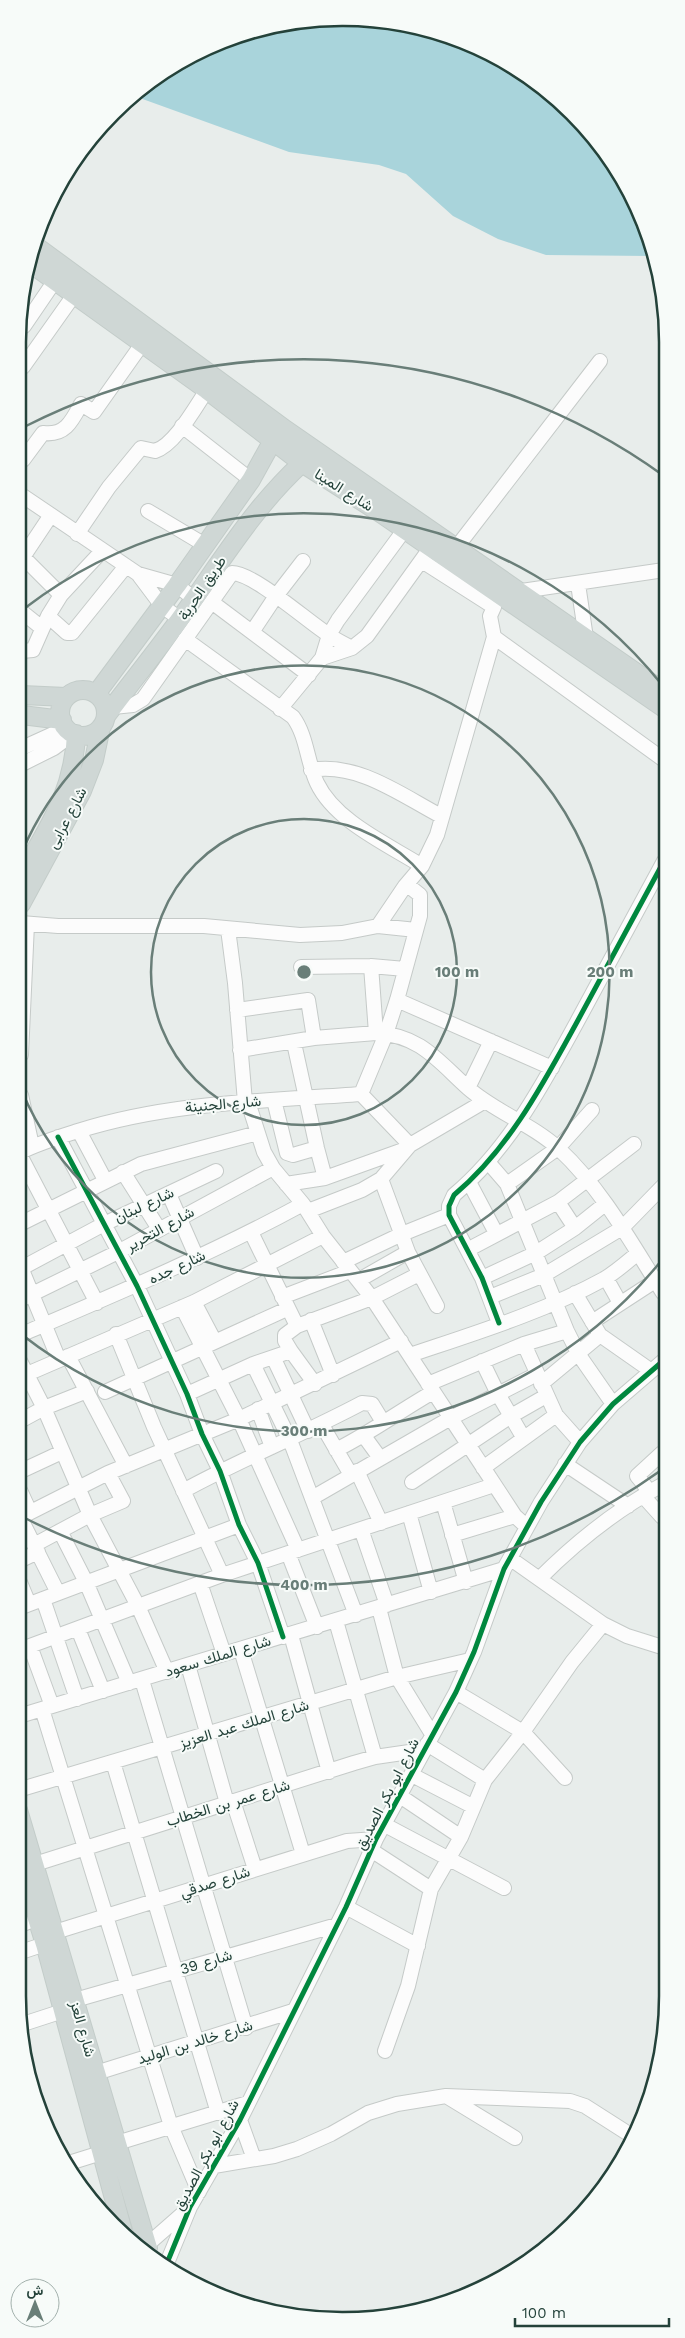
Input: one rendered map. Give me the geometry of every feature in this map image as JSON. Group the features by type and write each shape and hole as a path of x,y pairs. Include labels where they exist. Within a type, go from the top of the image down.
{"main road":[{"name":"شارع المينا","path":"40,250 286,430 456,548 505,598"},
{"name":"شارع المينا","path":"35,267 207,390 272,442 405,529 426,554 505,598 659,689"},
{"name":"طريق الحرية","path":"96,694 162,606 251,480 272,442"},
{"path":"262,462 284,480"},
{"name":"طريق الحرية","path":"106,717 180,619 250,519 284,480 302,463"},
{"name":"شارع المينا","path":"583,644 659,704"},
{"path":"26,696 66,697 83,690 96,694 105,706 106,717 89,735 26,716"},
{"path":"66,697 60,710 69,729"},
{"name":"شارع عرابى","path":"26,897 82,792 94,760 106,717"},
{"name":"شارع عرابى","path":"26,868 64,797 73,767 69,729"},
{"name":"شارع العز","path":"26,1871 50,1938 69,2006 101,2153 117,2217"},
{"name":"شارع العز","path":"26,1899 50,1938"},
{"name":"شارع العز","path":"69,2006 96,2072 146,2242"}],"street":[{"path":"27,322 54,282"},
{"path":"26,363 74,296"},
{"path":"26,456 43,433 53,434 67,427 81,404 94,412 142,344"},
{"path":"456,548 600,361"},
{"path":"77,534 109,488 142,448 158,450 182,426 207,390"},
{"path":"182,426 251,480"},
{"path":"26,498 138,574 177,585 194,599"},
{"path":"148,511 205,545"},
{"path":"26,552 51,515"},
{"path":"280,709 322,658 329,636 405,529"},
{"path":"26,651 33,650 45,622 61,595 102,551"},
{"path":"322,658 352,648 367,636 426,554"},
{"path":"26,560 61,595"},
{"path":"252,632 276,596 303,561"},
{"path":"26,614 67,633 72,633 126,566"},
{"path":"378,926 405,886 422,866 437,835 494,637 490,616 505,598 659,571"},
{"path":"106,717 143,699 232,573 241,574 276,596 329,636 352,648"},
{"path":"138,574 162,606 180,619"},
{"path":"578,584 583,644"},
{"path":"212,603 309,674"},
{"path":"494,637 659,756"},
{"path":"185,639 288,713 297,722 311,770 322,793 336,810 422,866"},
{"path":"26,746 69,729"},
{"path":"26,762 54,748 69,729"},
{"path":"311,770 323,768 351,772 374,781 441,816"},
{"path":"499,1323 469,1249 450,1216 449,1206 454,1195 488,1162 519,1121 552,1068 659,870"},
{"path":"405,886 414,889 421,899 422,908 397,1000 381,1033 362,1094 407,1148"},
{"path":"26,924 228,929 300,935 342,933 378,926 416,930"},
{"path":"228,929 247,1102 273,1168 306,1208 324,1236 372,1298 449,1419 468,1444 515,1516 527,1527"},
{"path":"301,967 371,966 405,969"},
{"path":"371,966 381,1033"},
{"path":"237,1010 308,1000 314,1038"},
{"path":"397,1000 552,1068"},
{"path":"240,1050 294,1043 314,1038 381,1033 425,1048 468,1088 485,1101 519,1121 558,1148 588,1179 659,1287"},
{"path":"468,1088 491,1041"},
{"path":"294,1043 325,1178"},
{"name":"شارع الجنينة","path":"26,1149 58,1137 154,1111 362,1094"},
{"path":"274,1100 287,1153 293,1155 317,1148"},
{"path":"286,1184 325,1178 407,1148 485,1101"},
{"path":"507,1184 558,1148 592,1110"},
{"path":"79,1131 106,1180"},
{"path":"26,1221 141,1164 258,1133"},
{"path":"58,1137 136,1286 187,1394 202,1434 220,1471 239,1525 258,1563 287,1636 310,1704 329,1772"},
{"path":"469,1249 496,1233 558,1202 634,1144"},
{"path":"407,1148 381,1179 408,1252 418,1274 437,1306"},
{"path":"488,1162 507,1184 557,1301 567,1331 579,1354 613,1404"},
{"name":"شارع التحرير","path":"26,1297 118,1252 159,1228 273,1168"},
{"path":"26,1169 82,1270 97,1303"},
{"name":"شارع لبنان","path":"26,1264 104,1224 216,1171"},
{"path":"123,1172 159,1228"},
{"name":"شارع جده","path":"26,1332 136,1286 306,1208 362,1190 381,1179"},
{"path":"469,1182 496,1233"},
{"path":"490,1297 544,1274 622,1228 659,1190"},
{"path":"169,1194 197,1258"},
{"path":"558,1202 575,1228"},
{"path":"482,1278 536,1253 575,1228 605,1204"},
{"path":"350,1271 402,1234 450,1216"},
{"path":"251,1232 284,1303 297,1326"},
{"path":"26,1365 64,1358 116,1334 188,1305 324,1236"},
{"path":"106,1392 201,1348 284,1303 350,1271 408,1252"},
{"path":"410,1355 575,1293 606,1278 638,1253"},
{"path":"315,1384 291,1352 285,1341 285,1336 297,1326 372,1298 418,1274"},
{"path":"606,1278 620,1303"},
{"path":"592,1322 655,1281"},
{"path":"575,1293 600,1336 659,1365"},
{"path":"26,1297 87,1391 126,1466"},
{"path":"188,1305 214,1340"},
{"path":"188,1305 201,1348 256,1454 293,1551 317,1627"},
{"path":"310,1320 333,1375"},
{"path":"336,1450 364,1436 430,1388 482,1361 524,1344 567,1331"},
{"path":"116,1334 183,1492 222,1575"},
{"path":"412,1482 510,1416 541,1385 600,1336"},
{"path":"26,1514 108,1474 239,1419 315,1384 401,1341"},
{"path":"524,1344 556,1415 580,1442"},
{"path":"187,1394 253,1364 274,1359 291,1352"},
{"path":"274,1359 289,1395 308,1431"},
{"path":"482,1361 498,1394 523,1437"},
{"path":"253,1364 290,1440 356,1615"},
{"name":"شارع ابو بكر الصديق","path":"169,2260 190,2207 240,2120 346,1907 374,1845 412,1775 427,1742 456,1692 507,1564 527,1527 580,1442 613,1404 659,1365"},
{"path":"26,1374 44,1408 90,1515 138,1606 167,1672"},
{"path":"312,1498 449,1419 498,1394 541,1385"},
{"path":"26,1418 44,1408 87,1391"},
{"path":"183,1492 220,1471 322,1425 365,1402 372,1404 383,1422"},
{"path":"258,1409 272,1447"},
{"path":"483,1468 523,1437 556,1415"},
{"path":"322,1425 336,1450 354,1473 381,1522"},
{"path":"364,1436 380,1458"},
{"path":"26,1469 62,1452"},
{"path":"659,1461 637,1476 652,1491 659,1509"},
{"path":"565,1464 628,1506"},
{"path":"26,1556 60,1531 90,1515 123,1501 108,1474"},
{"path":"26,1647 222,1575 494,1484"},
{"path":"540,1578 587,1534 652,1491"},
{"path":"442,1502 466,1582"},
{"path":"409,1513 431,1592"},
{"path":"452,1535 515,1516"},
{"path":"26,1523 58,1593"},
{"path":"77,1699 56,1637 30,1604 205,1540 239,1525"},
{"path":"361,1529 383,1606 398,1677 427,1742 485,1780"},
{"path":"60,1531 136,1681 163,1748 246,2028"},
{"path":"507,1564 540,1578 603,1624 627,1636 659,1646"},
{"name":"شارع الملك سعود","path":"26,1714 466,1582 507,1564"},
{"path":"200,1583 224,1654"},
{"path":"336,1621 375,1757"},
{"path":"385,2051 408,1986 431,1889 461,1837 472,1806 485,1780 523,1732 572,1662 603,1624"},
{"path":"78,1629 103,1691"},
{"path":"241,1650 303,1854"},
{"path":"26,1653 47,1707 63,1776 171,2126 199,2192"},
{"name":"شارع الملك عبد العزيز","path":"26,1788 262,1719 356,1689 470,1660"},
{"path":"188,1665 230,1802 255,1869"},
{"path":"456,1692 523,1732 565,1778"},
{"name":"شارع عمر بن الخطاب","path":"26,1862 85,1847 427,1742"},
{"path":"113,1762 218,2113"},
{"path":"412,1775 472,1806"},
{"path":"400,1796 461,1837"},
{"path":"385,1824 449,1856 504,1888"},
{"name":"شارع صدقي","path":"26,1948 106,1915 155,1902 303,1854 354,1839 374,1845"},
{"path":"374,1845 431,1889"},
{"path":"346,1907 418,1946"},
{"path":"26,1923 38,1918"},
{"name":"شارع 39","path":"28,2022 127,1985 337,1925"},
{"name":"شارع خالد بن الوليد","path":"96,2072 246,2028 294,2011"},
{"path":"446,2096 515,2138"},
{"path":"214,2166 274,2156 305,2146 360,2117 386,2106 446,2096 570,2101 586,2106 627,2133"},
{"path":"117,2144 248,2102"},
{"path":"240,2120 254,2159"},
{"path":"74,2161 101,2153"},
{"name":"شارع ابو بكر الصديق","path":"149,2245 190,2207"}],"water":[{"path":"322,27 363,27 404,32 444,43 464,50 501,69 535,92 566,119 593,150 616,184 635,221 646,256 546,255 498,239 453,216 406,174 379,165 289,152 142,99 184,69 221,50 281,32"}],"cycle path":[{"path":"499,1323 482,1278 449,1215 449,1206 454,1195 492,1157 538,1092 659,870"},
{"path":"58,1137 137,1286 187,1394 202,1434 220,1471 239,1525 258,1563 283,1637"},
{"path":"169,2259 190,2207 240,2120 346,1907 376,1839 456,1692 474,1652 504,1569 541,1502 580,1442 613,1404 659,1364"}]}
